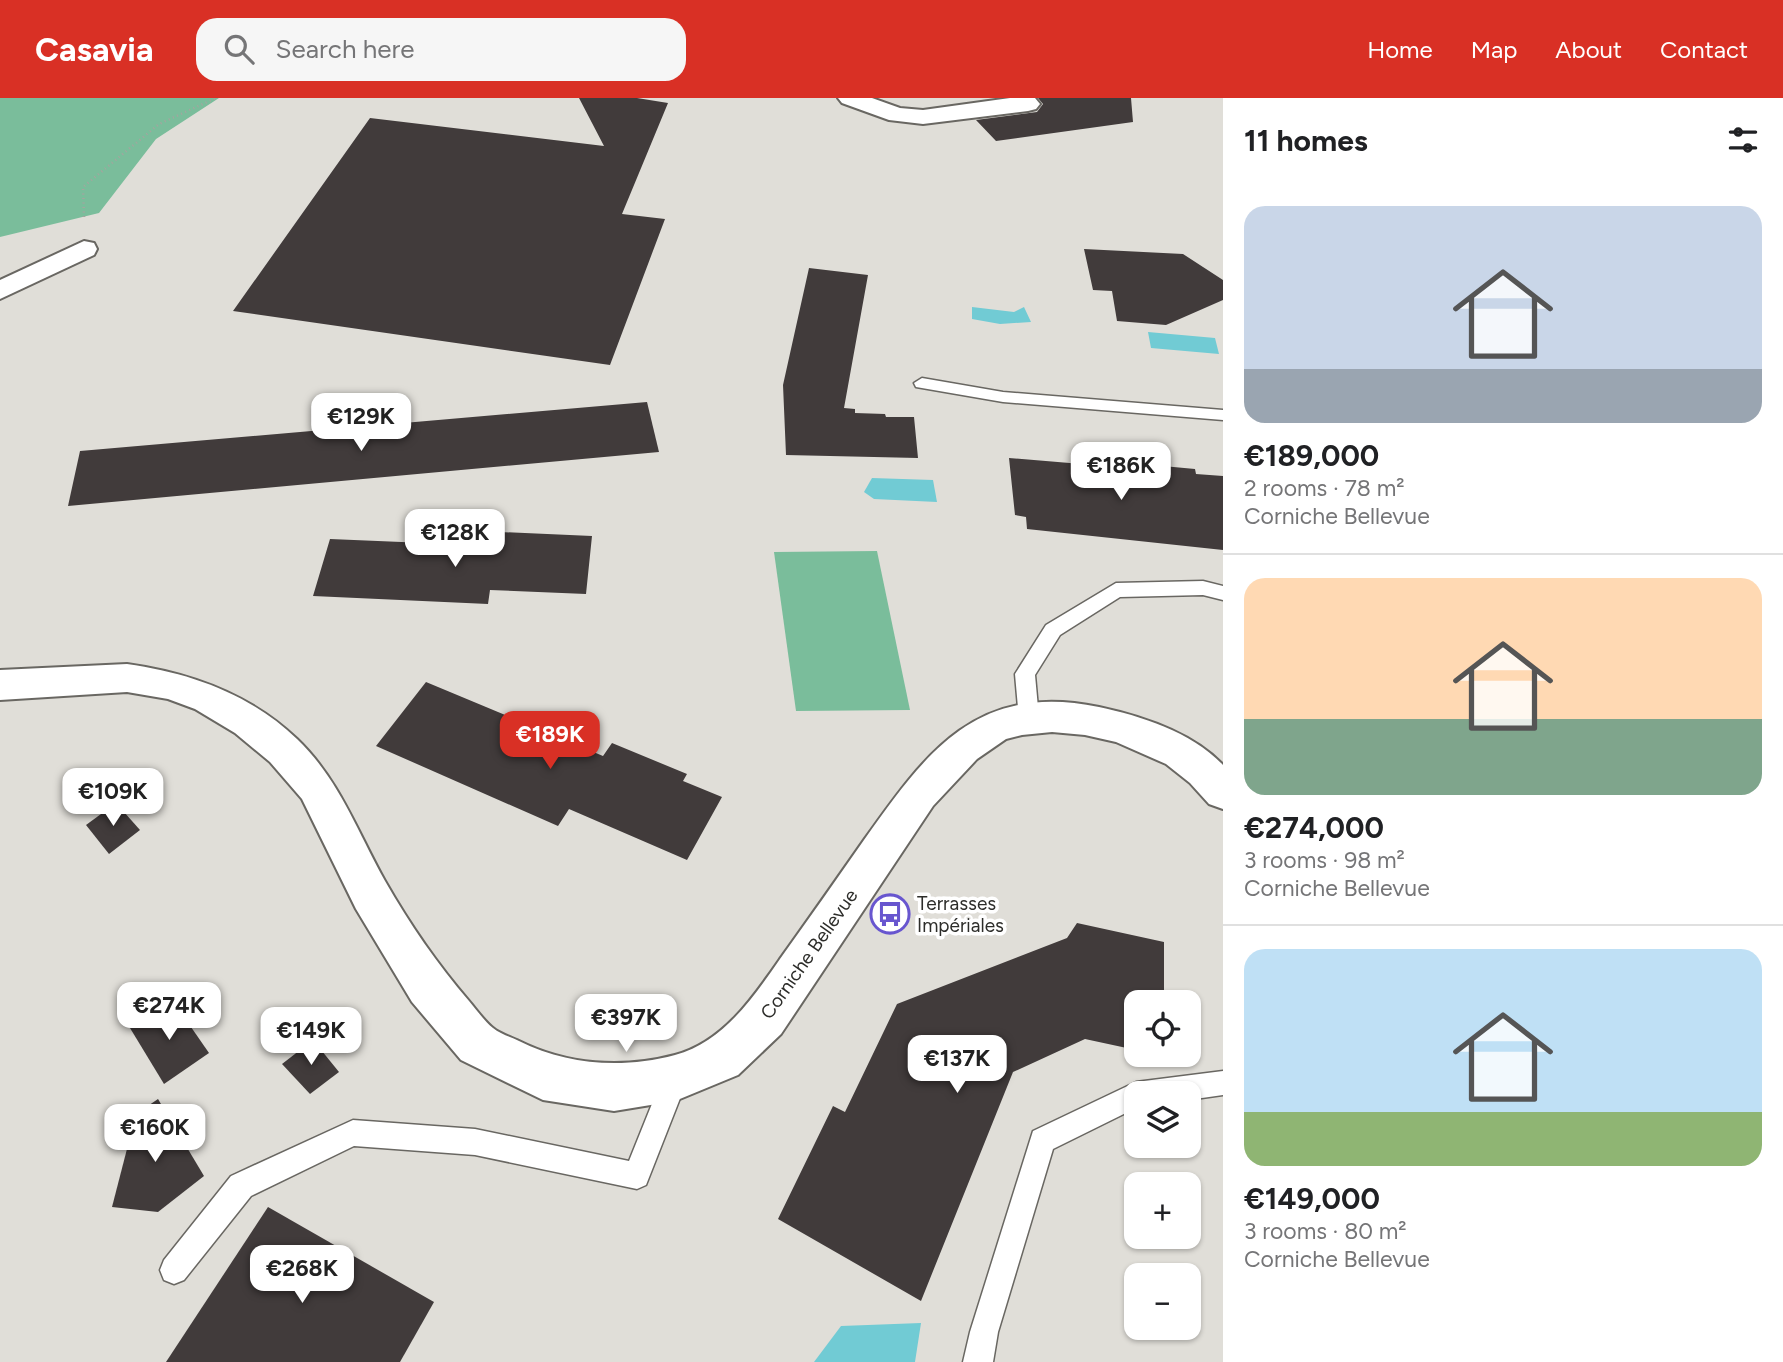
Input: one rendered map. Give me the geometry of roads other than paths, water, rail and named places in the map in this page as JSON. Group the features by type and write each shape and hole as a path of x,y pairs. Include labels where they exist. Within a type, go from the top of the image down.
{"street":[{"path":"850,98 897,115 923,117 1028,104 1022,98"},
{"path":"0,291 84,249"},
{"name":"Corniche Bellevue","path":"0,685 127,678 172,685 208,699 249,722 284,751 316,788 371,896 420,975 477,1044 543,1077 614,1088 675,1078 722,1059 765,1019 919,794 947,763 972,741 996,726 1029,719 1068,717 1111,724 1153,740 1187,759 1215,781 1223,792"}],"lane":[{"path":"922,383 1003,397 1223,415"},
{"path":"1029,719 1025,674 1053,630 1116,590 1203,587 1223,593"},
{"path":"174,1270 241,1186 353,1133 475,1142 637,1176 675,1078"},
{"path":"1201,1086 1223,1083"},
{"path":"978,1362 984,1332 1042,1140 1124,1101"}],"water":[{"path":"972,307 1014,312 1024,307 1031,322 1000,324 972,319"},
{"path":"1148,332 1215,338 1219,354 1151,348"},
{"path":"872,478 933,480 937,502 874,499 864,492"},
{"path":"921,1323 915,1362 814,1362 841,1326"}],"place":[{"name":"Terrasses Impériales","path":"890,914"}]}
